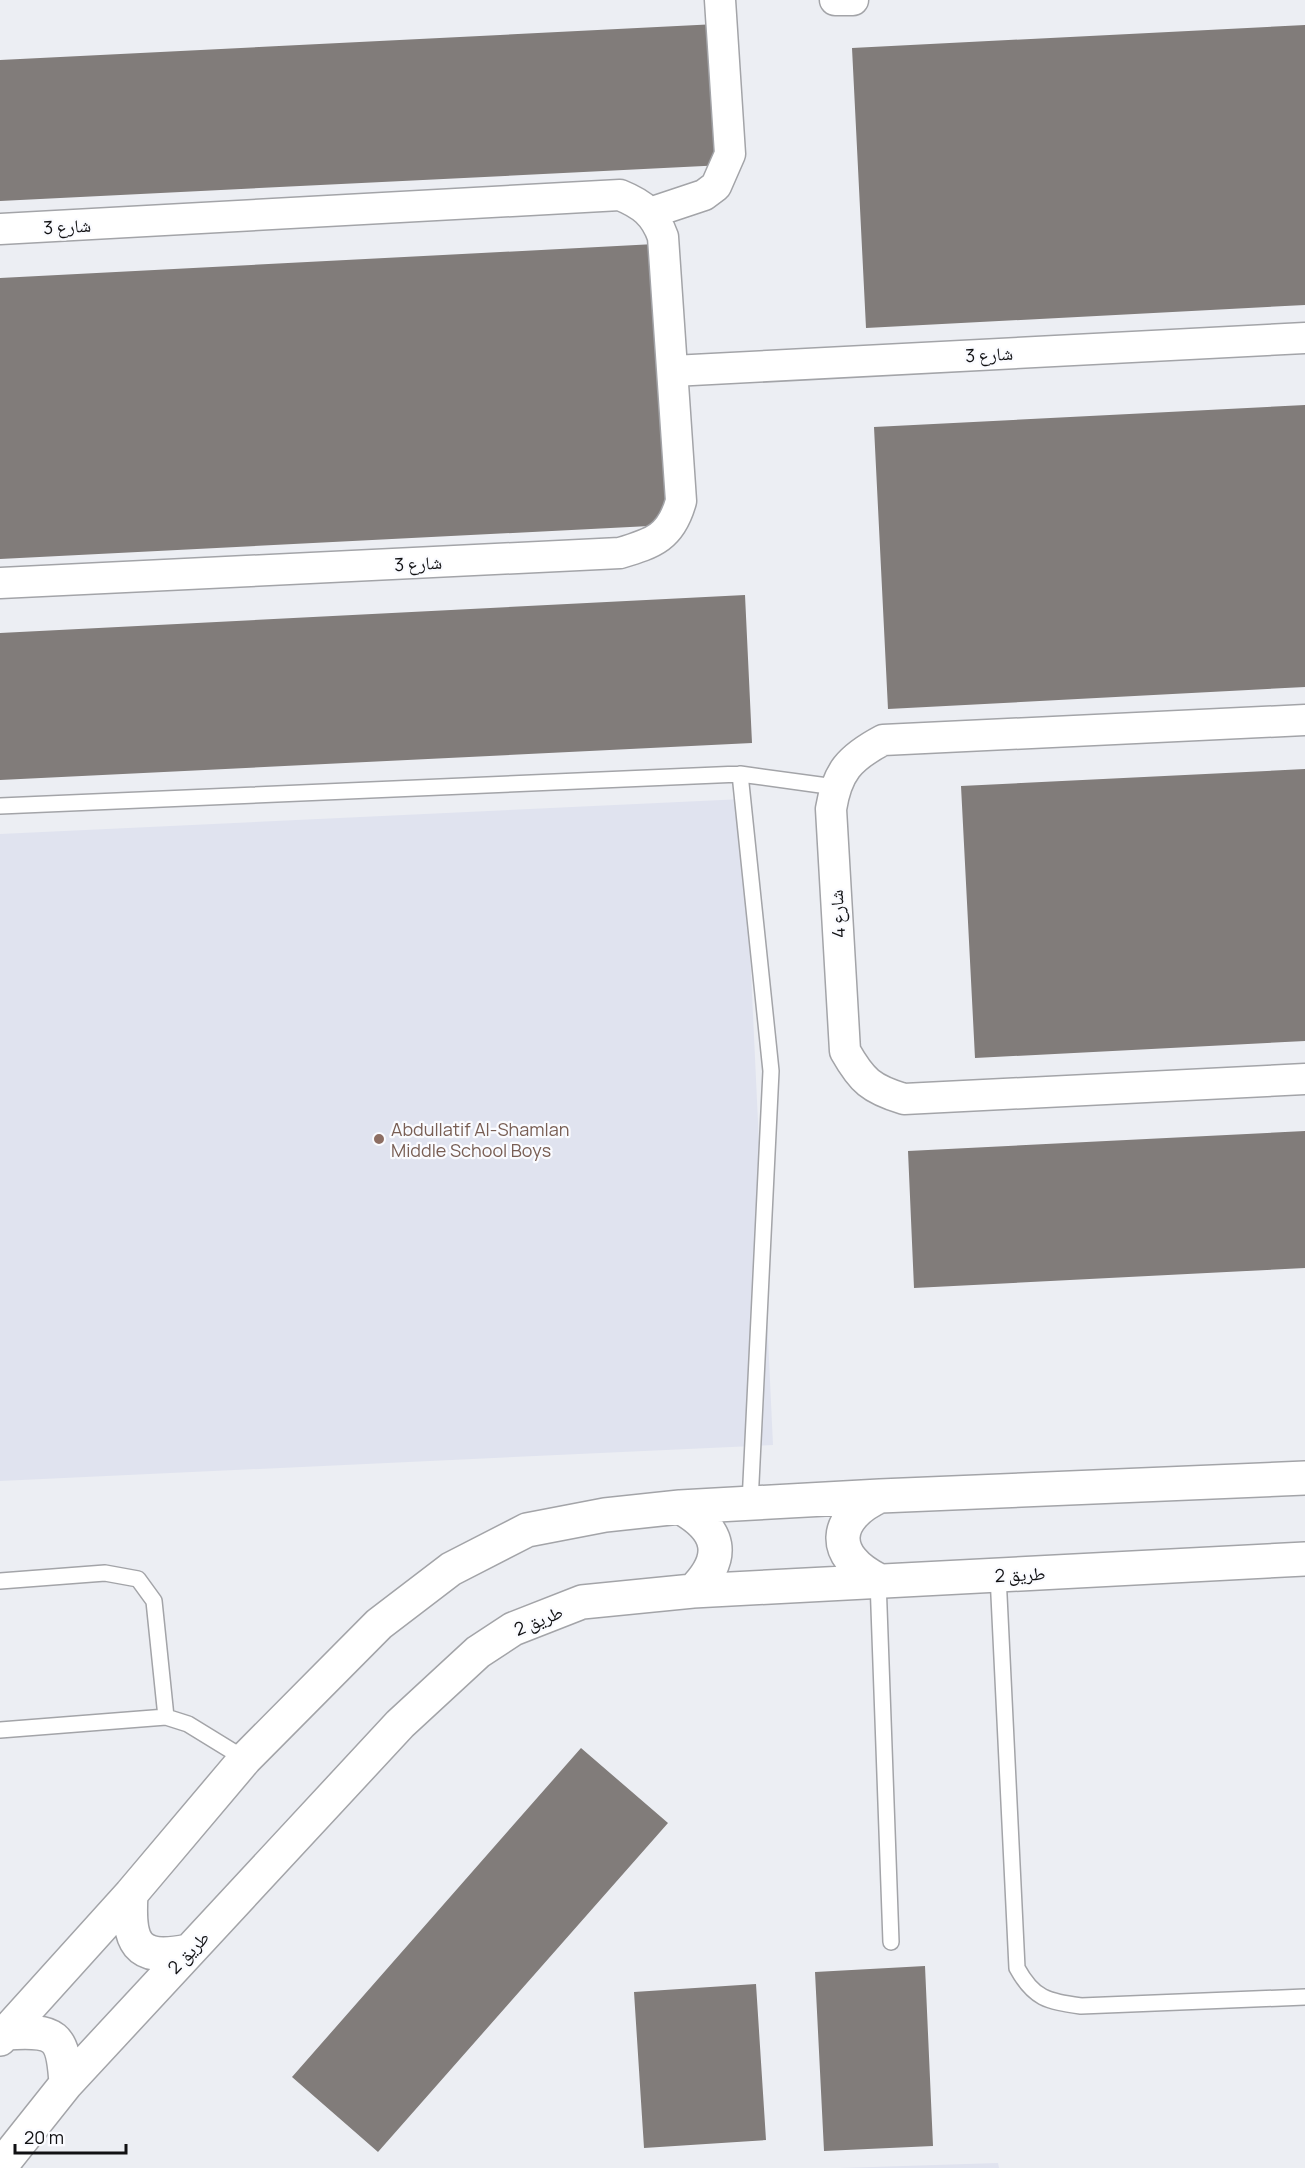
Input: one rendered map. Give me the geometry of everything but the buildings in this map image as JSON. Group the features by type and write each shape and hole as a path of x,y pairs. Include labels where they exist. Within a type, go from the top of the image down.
{"street":[{"path":"650,213 704,195 716,186 730,154 720,0"},
{"path":"835,0 853,0"},
{"name":"شارع 3","path":"0,229 620,195 639,203 650,213 663,237 681,501 668,530 655,541 620,553 0,583"},
{"name":"شارع 3","path":"673,371 1305,338"},
{"name":"شارع 4","path":"1305,720 883,740 864,750 846,766 835,787 831,810 845,1051 858,1074 871,1087 904,1099 1305,1079"},
{"path":"3,2036 131,1894 245,1759 378,1624 451,1569 527,1530 605,1515 680,1507 1305,1478"},
{"path":"878,1580 859,1571 847,1557 842,1537 848,1518 861,1505 880,1496"},
{"path":"680,1507 699,1518 711,1532 716,1548 713,1567 693,1591"},
{"name":"طريق 2","path":"0,2167 66,2084 400,1724 478,1652 513,1629 582,1602 693,1591 1305,1559"},
{"path":"131,1894 129,1919 134,1939 145,1952 167,1955 188,1951"},
{"path":"3,2036 37,2031 52,2036 64,2052 66,2084"}],"lane":[{"path":"0,806 740,774 835,787"},
{"path":"740,774 771,1071 750,1503"},
{"path":"0,1581 105,1573 138,1579 154,1601 166,1717"},
{"path":"998,1575 1017,1968 1025,1983 1038,1996 1054,2002 1081,2006 1305,1997"},
{"path":"878,1580 891,1942"},
{"path":"0,1730 166,1717 188,1724 245,1759"}],"shaded area":[{"name":"Abdullatif Al-Shamlan Middle School Boys","path":"743,799 773,1445 0,1481 0,834"},
{"path":"998,2163 999,2168 840,2168"}],"place":[{"name":"Abdullatif Al-Shamlan Middle School Boys","path":"379,1139"}]}
